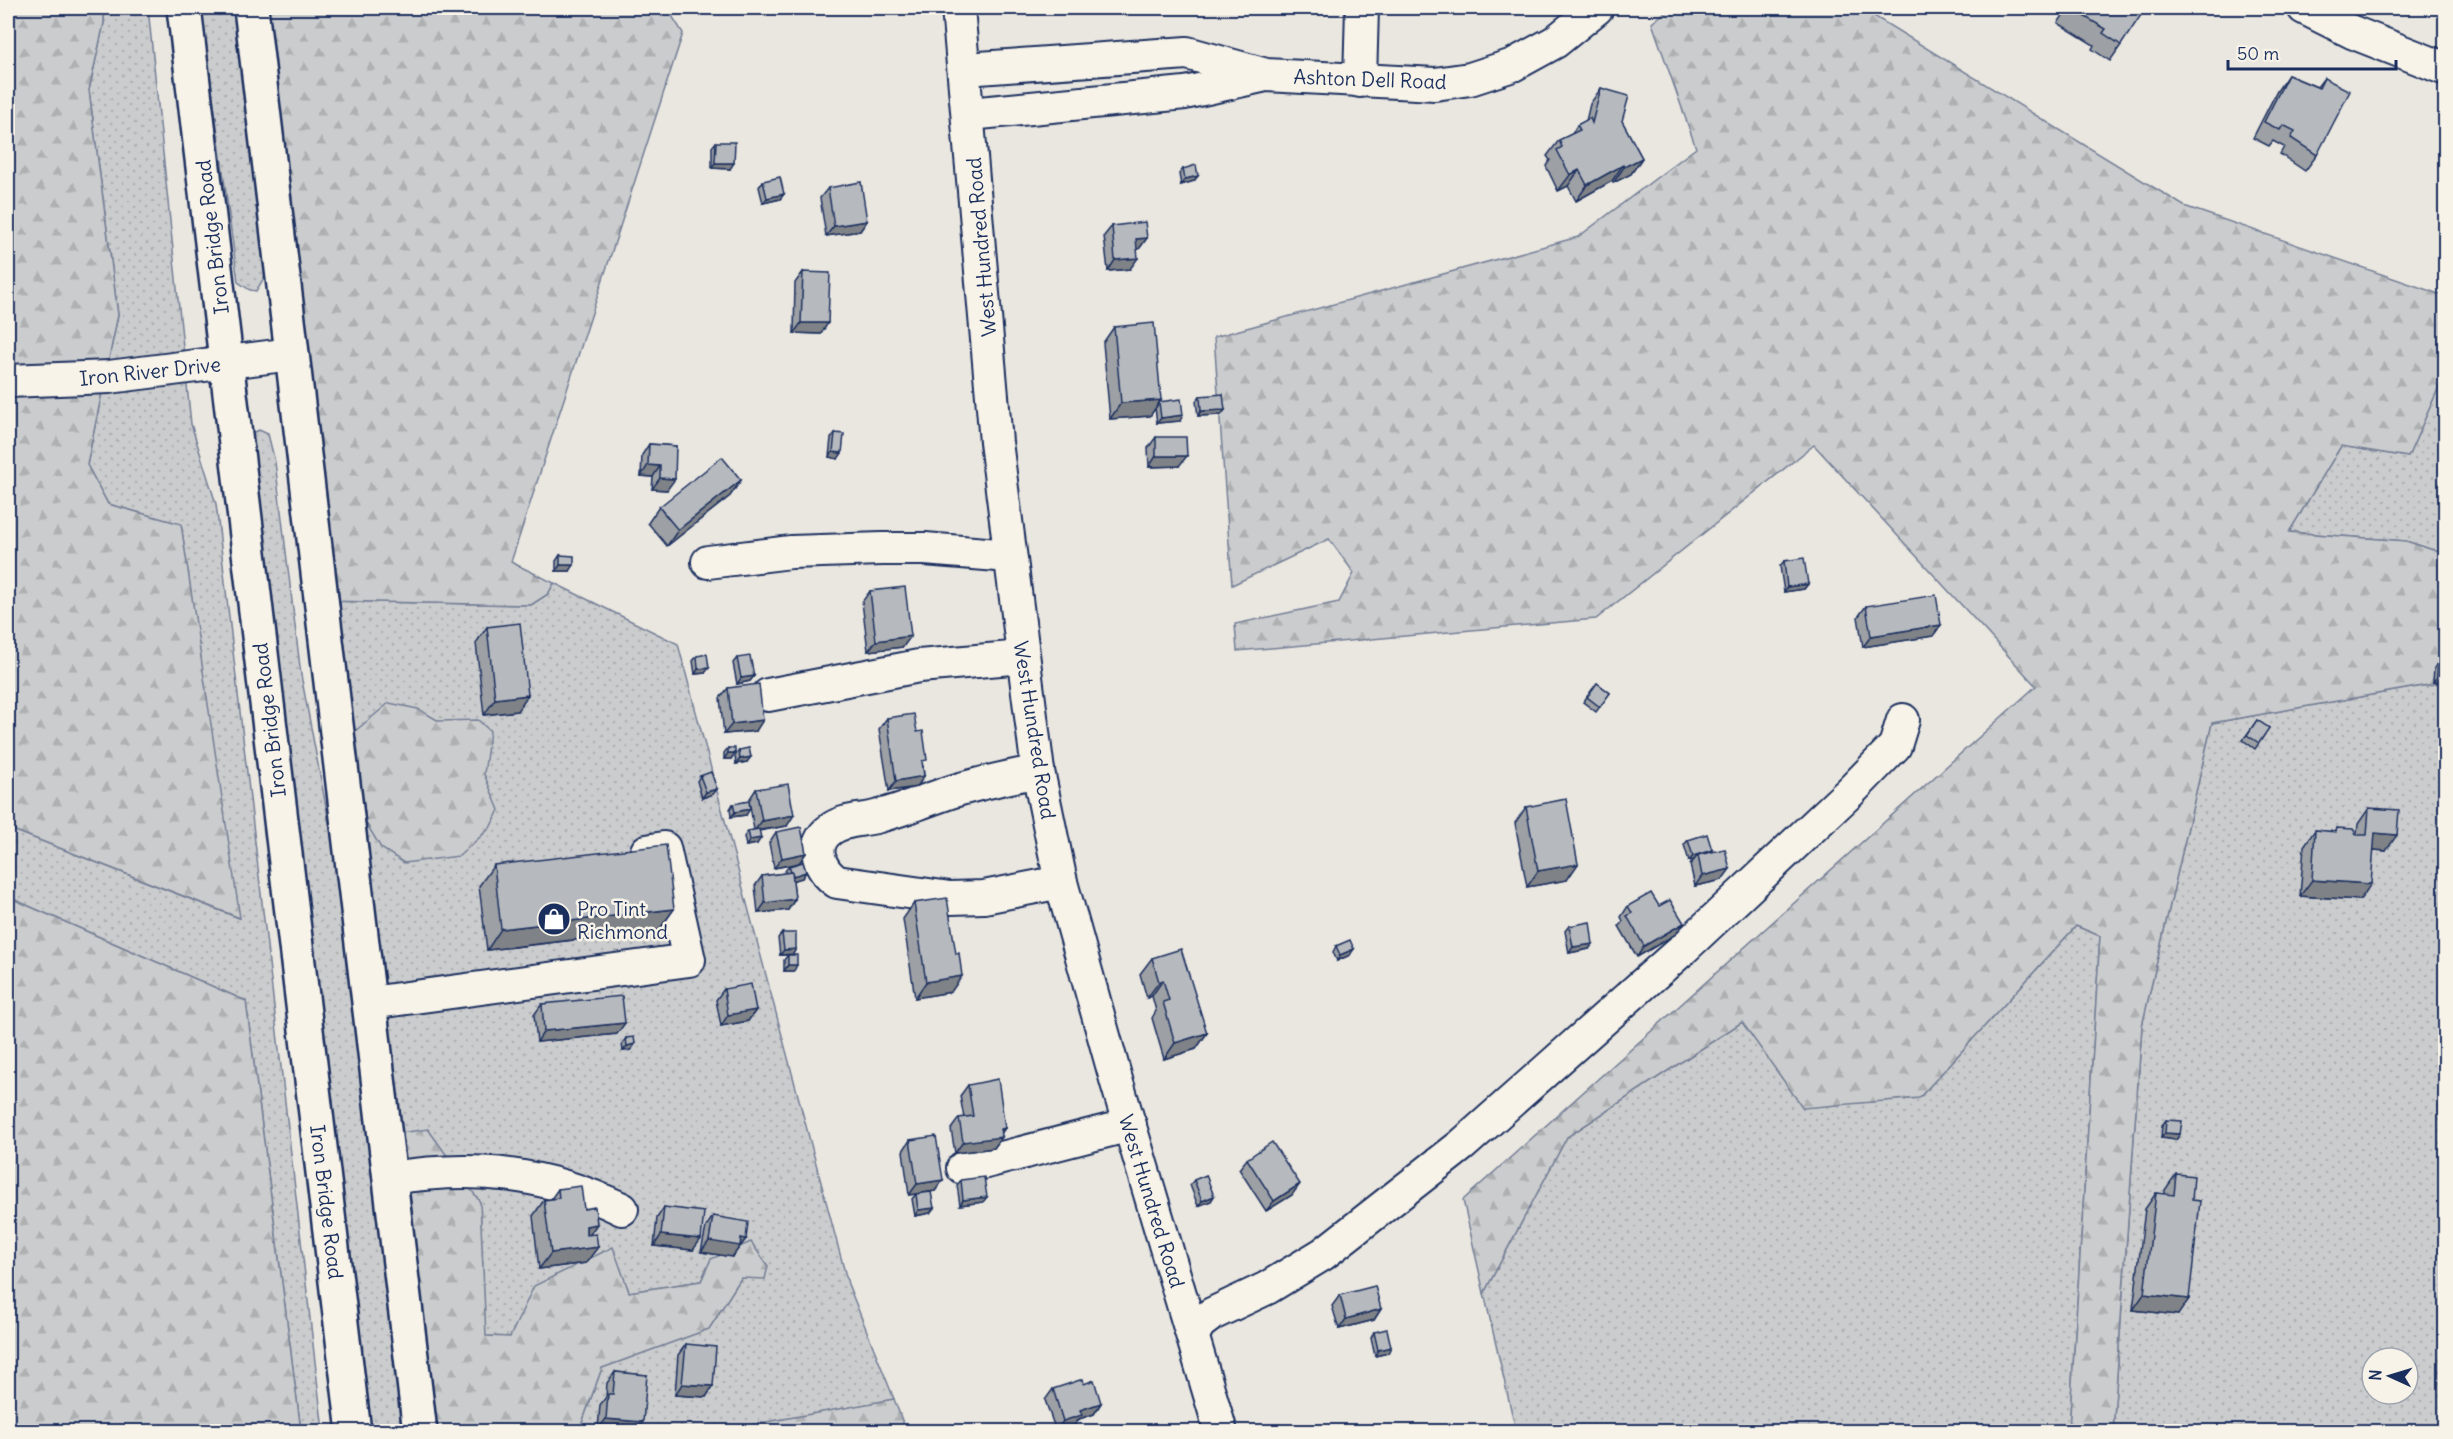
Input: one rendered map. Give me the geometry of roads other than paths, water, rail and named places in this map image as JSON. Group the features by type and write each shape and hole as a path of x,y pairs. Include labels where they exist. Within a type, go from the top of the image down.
{"main road":[{"name":"Iron Bridge Road","path":"184,8 354,1431"},
{"path":"250,8 420,1431"}],"street":[{"name":"West Hundred Road","path":"958,8 996,442 1038,771 1061,882 1221,1431"},
{"path":"1360,81 1362,8"},
{"name":"Ashton Dell Road","path":"965,69 1187,53 1266,75 1435,84 1470,79 1513,65 1555,42 1597,8"},
{"path":"2304,8 2352,32 2445,69"},
{"name":"Ashton Dell Road","path":"969,114 1185,93 1266,75"},
{"name":"Iron River Drive","path":"8,381 109,376 292,354"},
{"path":"708,562 760,554 882,549 924,549 1010,556"},
{"path":"768,695 918,666 1023,657"},
{"path":"1193,1334 1200,1323 1212,1314 1267,1288 1323,1254 1462,1145 1684,948 1850,792 1895,746 1903,720"},
{"path":"1038,771 959,789 877,817 842,824 830,829 823,837 819,849 819,861 826,875 837,882 950,898 984,897 1061,882"},
{"path":"370,1004 689,960 664,848 619,854"},
{"path":"963,1168 1130,1125"},
{"path":"391,1178 432,1173 510,1173 558,1183 586,1192 622,1209"}],"place":[{"name":"Pro Tint Richmond","path":"554,919"}]}
